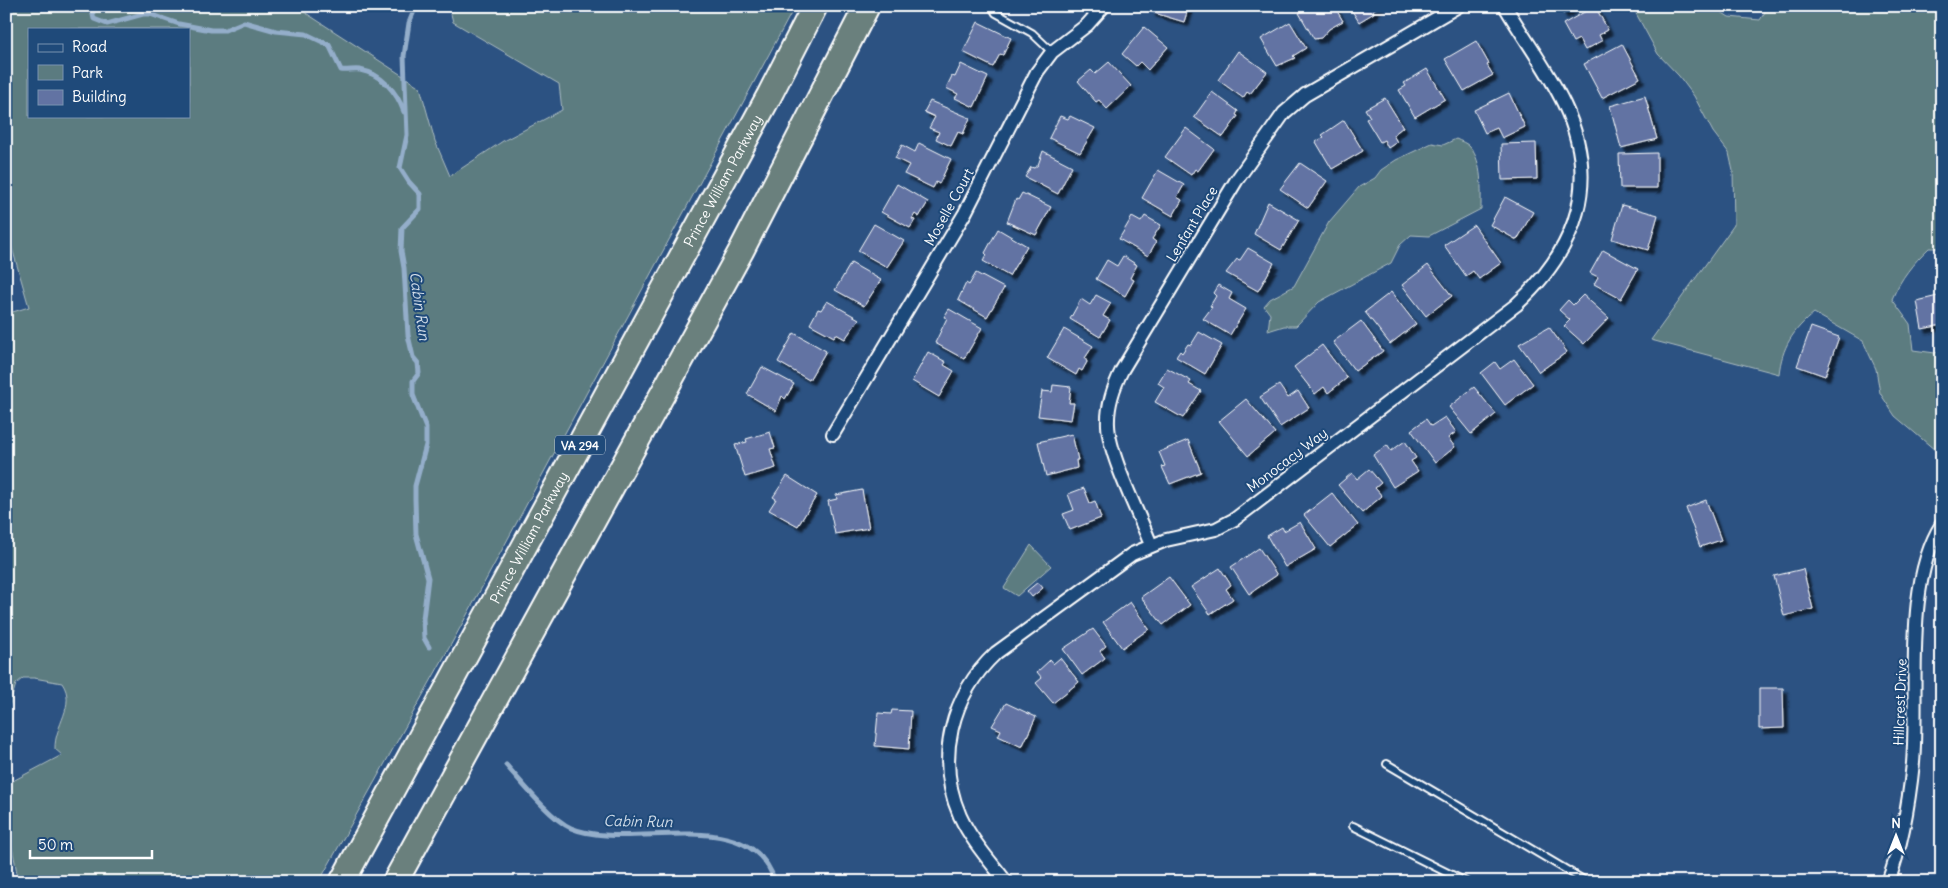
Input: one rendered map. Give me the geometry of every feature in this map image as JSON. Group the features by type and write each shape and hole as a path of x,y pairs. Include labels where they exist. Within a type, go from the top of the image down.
{"highway":[{"name":"Prince William Parkway","path":"342,882 726,175 815,6"},
{"path":"395,882 736,259 867,6"}],"street":[{"name":"Moselle Court","path":"833,434 965,212 1030,85 1052,52 1088,25 1104,6"},
{"name":"Lenfant Place","path":"1151,545 1109,435 1109,408 1112,393 1122,370 1236,181 1284,112 1305,95 1458,6"},
{"name":"Monocacy Way","path":"1006,882 975,841 961,817 950,786 949,737 964,693 980,668 1110,568 1151,545 1216,529 1235,519 1516,305 1537,285 1559,257 1572,231 1579,204 1581,182 1580,157 1574,131 1563,103 1505,6"},
{"name":"Hillcrest Drive","path":"1888,882 1900,839 1913,762 1917,614 1929,552 1942,524"}],"lane":[{"path":"992,6 996,13 1037,36 1052,52"},
{"path":"1387,764 1587,882"},
{"path":"1353,826 1466,882"}],"green space":[{"path":"6,6 295,6 420,87 435,141 450,176 503,141 562,110 559,84 453,22 449,6 538,6 575,13 586,6 795,6 454,639 319,882 18,882 7,821 6,808 9,783 62,755 55,749 67,699 62,683 23,678 16,684 6,717 6,314 29,307 6,227"},
{"path":"1632,6 1712,6 1729,17 1760,20 1765,12 1763,6 1942,6 1942,248 1929,248 1923,254 1903,278 1892,299 1910,324 1913,350 1935,353 1942,351 1942,456 1895,416 1880,393 1876,369 1863,341 1814,313 1794,333 1783,355 1779,374 1651,340 1734,225 1733,171 1729,153 1713,132 1694,96 1679,76 1658,54"},
{"path":"1456,139 1469,146 1477,160 1481,185 1481,209 1429,236 1411,235 1400,245 1391,263 1319,302 1296,326 1284,326 1268,331 1270,314 1264,306 1270,299 1294,286 1329,222 1359,187 1375,178 1381,170 1396,160 1432,143 1443,145"},
{"path":"1031,545 1051,566 1017,596 1004,588"}],"building":[{"path":"1153,6 1189,6 1184,22 1151,12"},
{"path":"1311,6 1334,6 1343,21 1329,29 1321,38 1314,39 1299,13"},
{"path":"1349,6 1380,6 1373,10 1374,13 1359,22"},
{"path":"1559,6 1577,6 1563,14"},
{"path":"1595,6 1608,30 1599,35 1602,41 1585,50 1579,39 1573,42 1563,24"},
{"path":"978,22 1011,38 1003,55 1000,54 993,67 963,52"},
{"path":"1290,22 1306,48 1293,56 1295,58 1277,66 1261,39"},
{"path":"1144,27 1168,47 1148,70 1140,62 1136,66 1122,54"},
{"path":"1476,41 1493,75 1464,91 1445,59"},
{"path":"1622,44 1640,78 1602,98 1584,64"},
{"path":"1238,51 1267,72 1250,94 1247,92 1243,98 1218,80"},
{"path":"1109,62 1131,86 1107,109 1099,100 1096,102 1078,81 1091,70 1095,74"},
{"path":"961,64 988,77 974,107 955,98 958,94 946,88 952,76 955,77"},
{"path":"1427,69 1445,99 1415,117 1399,90 1406,86 1404,83"},
{"path":"1212,92 1238,111 1236,115 1238,116 1223,137 1194,117"},
{"path":"1509,93 1525,127 1502,138 1497,128 1485,133 1474,110"},
{"path":"1645,96 1657,139 1621,148 1610,106"},
{"path":"1385,98 1403,127 1393,135 1397,142 1388,148 1384,140 1380,142 1366,119 1370,117 1365,109"},
{"path":"930,101 970,118 963,134 958,132 951,146 936,139 939,132 929,128 935,117 924,112"},
{"path":"1060,116 1068,119 1070,116 1095,128 1080,153 1049,138"},
{"path":"1344,120 1363,151 1332,169 1316,142 1324,137 1322,135"},
{"path":"1186,128 1214,149 1198,171 1195,169 1191,175 1165,157"},
{"path":"919,143 951,159 939,184 936,182 933,188 904,174 909,165 895,158 902,145 915,152"},
{"path":"1536,143 1537,179 1502,180 1501,144"},
{"path":"1043,151 1072,166 1058,194 1025,177 1031,167 1034,168 1038,165"},
{"path":"1657,153 1657,188 1620,188 1619,154"},
{"path":"1300,163 1327,181 1308,208 1280,189"},
{"path":"1158,170 1184,185 1177,197 1182,200 1173,216 1142,198"},
{"path":"897,184 928,202 919,217 915,214 912,219 915,220 910,228 881,212"},
{"path":"1022,193 1051,207 1036,235 1007,222 1016,199 1018,200"},
{"path":"1505,197 1533,212 1517,240 1490,225"},
{"path":"1268,202 1299,220 1281,250 1254,234"},
{"path":"1622,205 1658,215 1648,250 1612,239"},
{"path":"1145,216 1161,225 1152,239 1156,242 1148,256 1119,239 1132,217 1141,222"},
{"path":"874,224 904,241 887,267 858,251"},
{"path":"1474,225 1501,263 1479,279 1473,271 1466,276 1444,245"},
{"path":"998,229 1027,246 1009,276 983,261 987,255 985,253"},
{"path":"1248,248 1274,263 1258,291 1226,273 1237,259 1240,260"},
{"path":"1603,250 1638,269 1621,299 1594,284 1598,277 1590,273"},
{"path":"1123,256 1137,265 1130,278 1134,280 1125,296 1096,279 1107,260 1117,266"},
{"path":"851,263 881,280 864,306 835,290"},
{"path":"1428,265 1452,296 1426,316 1402,285"},
{"path":"976,273 1004,288 987,317 958,300 966,283 969,285"},
{"path":"1218,285 1232,293 1229,299 1246,309 1230,335 1203,319 1212,307 1210,306 1216,296 1213,293"},
{"path":"1391,292 1416,324 1390,344 1365,312"},
{"path":"1096,295 1111,303 1103,316 1110,320 1100,337 1070,319 1081,299 1090,305"},
{"path":"1583,295 1609,318 1584,344 1564,326 1570,320 1559,310 1568,300 1573,305"},
{"path":"1942,295 1942,325 1922,329 1917,301"},
{"path":"827,301 859,319 845,339 836,334 834,337 810,324 818,309 821,310"},
{"path":"949,309 982,328 964,359 935,343 947,318 944,317"},
{"path":"1361,321 1383,351 1355,371 1333,342"},
{"path":"1549,327 1567,352 1539,372 1519,344"},
{"path":"1811,327 1839,337 1825,376 1797,366"},
{"path":"1064,329 1093,346 1085,358 1087,362 1082,371 1079,369 1076,375 1047,358"},
{"path":"1199,332 1222,345 1205,374 1176,357 1180,351 1182,353 1188,344 1191,345"},
{"path":"794,333 826,351 809,380 778,362"},
{"path":"1322,345 1347,378 1328,393 1324,387 1315,394 1294,367"},
{"path":"928,352 946,362 944,365 954,371 939,397 912,381"},
{"path":"1514,359 1533,384 1505,405 1481,373 1495,362 1500,369"},
{"path":"762,367 794,384 785,399 782,396 776,411 747,394"},
{"path":"1167,368 1191,381 1189,384 1201,391 1183,418 1155,402 1164,387 1158,383"},
{"path":"1053,385 1071,387 1069,403 1074,403 1071,420 1038,416 1042,391 1052,392"},
{"path":"1279,385 1288,398 1298,391 1309,408 1280,427 1260,397"},
{"path":"1474,387 1496,414 1471,434 1449,407"},
{"path":"1246,399 1275,433 1248,456 1219,421"},
{"path":"1445,417 1456,432 1448,438 1455,447 1435,463 1411,430 1426,419 1431,426"},
{"path":"770,432 775,448 770,449 776,468 745,477 735,445 747,442 746,439"},
{"path":"1072,434 1078,460 1076,460 1077,468 1046,476 1038,442"},
{"path":"1188,440 1201,472 1170,484 1162,467 1165,466 1159,452"},
{"path":"1405,441 1416,458 1411,461 1418,471 1393,487 1373,455 1387,445 1391,451"},
{"path":"1369,469 1381,483 1375,488 1382,496 1362,513 1338,485 1352,473 1357,479"},
{"path":"787,476 817,495 798,526 769,510 776,499 773,497"},
{"path":"1084,488 1090,503 1095,501 1101,518 1070,530 1063,514 1074,510 1068,494"},
{"path":"862,490 869,528 835,534 828,501 837,499 836,495"},
{"path":"1332,493 1358,525 1330,547 1304,515"},
{"path":"1706,500 1721,540 1700,547 1686,508"},
{"path":"1300,522 1316,549 1285,567 1267,536 1282,527 1284,531"},
{"path":"1259,548 1277,575 1249,594 1231,567"},
{"path":"1220,568 1231,585 1226,589 1233,599 1210,614 1191,587"},
{"path":"1803,569 1813,609 1784,616 1774,576"},
{"path":"1169,577 1190,605 1163,625 1141,597"},
{"path":"1038,582 1043,588 1032,597 1027,591"},
{"path":"1130,602 1149,629 1122,648 1103,622"},
{"path":"1093,629 1106,646 1100,651 1105,658 1082,675 1063,649"},
{"path":"1060,658 1079,682 1053,703 1036,683 1042,678 1037,672 1050,660 1053,664"},
{"path":"1759,688 1783,688 1784,728 1759,729"},
{"path":"1006,703 1036,717 1022,747 998,736 1001,730 992,726"},
{"path":"892,710 911,711 909,749 875,746 878,713 891,714"}],"waterway":[{"path":"91,6 94,19 107,24 143,14 150,14 179,24 211,30 225,30 244,22 276,31 306,34 329,45 341,70 360,70 375,75 382,80 393,91 404,112"},
{"name":"Cabin Run","path":"416,6 409,23 404,56 407,135 400,168 420,194 420,209 402,228 401,251 404,268 408,335 413,357 418,363 419,373 413,381 413,395 426,428 426,445 415,486 415,499 416,534 428,578 423,619 424,638 429,647"},
{"name":"Cabin Run","path":"506,765 546,809 571,828 595,834 624,836 686,834 715,836 741,843 762,857 775,882"}]}
